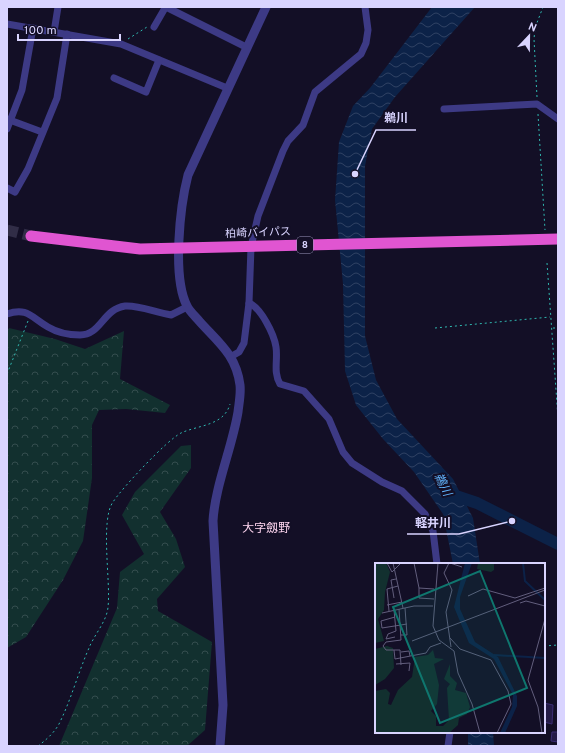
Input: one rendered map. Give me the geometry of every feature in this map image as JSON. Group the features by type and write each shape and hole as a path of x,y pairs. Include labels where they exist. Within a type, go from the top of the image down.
{"highway":[{"name":"柏崎バイパス","path":"31,236 140,249 558,240"}],"street":[{"path":"54,32 58,7"},
{"path":"220,746 222,697 213,521 215,506 234,432 240,395 239,379 232,356 187,307 182,291 179,249 182,196 188,175 227,88 266,7"},
{"path":"232,356 239,352 244,343 249,304 252,237 258,216 283,151 288,141 303,125 315,92 361,54 366,43 368,30 365,7"},
{"path":"154,27 165,8 246,48"},
{"path":"7,24 121,44 227,88"},
{"path":"7,129 9,119 22,90 33,28"},
{"path":"7,188 14,192 28,169 57,98 67,34"},
{"path":"114,78 146,92 160,60"},
{"path":"444,109 537,104 558,119"},
{"path":"9,119 42,132"},
{"path":"249,304 256,306 260,311 275,344 276,375 280,384 304,390 329,419 343,452 352,463 382,482 402,491 425,514 432,531 437,563"},
{"path":"7,314 18,310 26,312 48,328 61,333 82,335 90,333 110,312 118,308 136,307 171,315 187,307"},
{"path":"448,746 450,733"}],"path":[{"path":"543,7 535,28 534,39 546,233"},
{"path":"121,44 146,27"},
{"path":"548,263 558,418"},
{"path":"7,374 26,324 32,316"},
{"path":"435,328 551,317"},
{"path":"552,328 558,328"},
{"path":"38,746 50,736 59,724 89,648 107,612 109,589 106,546 109,512 112,502 138,473 174,437 219,420 226,413 231,403"},
{"path":"545,646 558,645"}],"green space":[{"path":"9,328 55,339 85,349 124,331 120,379 170,405 165,413 126,409 99,410 92,425 92,478 83,541 63,580 26,637 7,648 7,332"},
{"path":"191,445 191,468 160,512 176,539 185,567 157,599 158,611 212,642 205,730 187,746 59,746 117,608 120,572 144,554 122,515 135,492 181,446"}],"water":[{"path":"432,7 475,7 395,97 372,129 365,166 365,336 376,380 397,419 453,479 473,518 480,563 453,563 443,514 414,472 383,439 356,405 345,371 343,284 335,200 339,142 353,106 370,88"},
{"path":"468,733 493,733 494,746 468,746"}],"building":[{"path":"545,703 553,705 552,724 545,722"},
{"path":"552,732 558,732 558,742 551,741"}],"waterway":[{"path":"450,494 477,503 558,544"}],"tunnel":[{"path":"7,230 31,236"}],"place":[{"name":"鵜川","path":"355,174"},
{"name":"軽井川","path":"512,521"}],"district":[{"name":"大字劔野","path":"266,529"}]}
